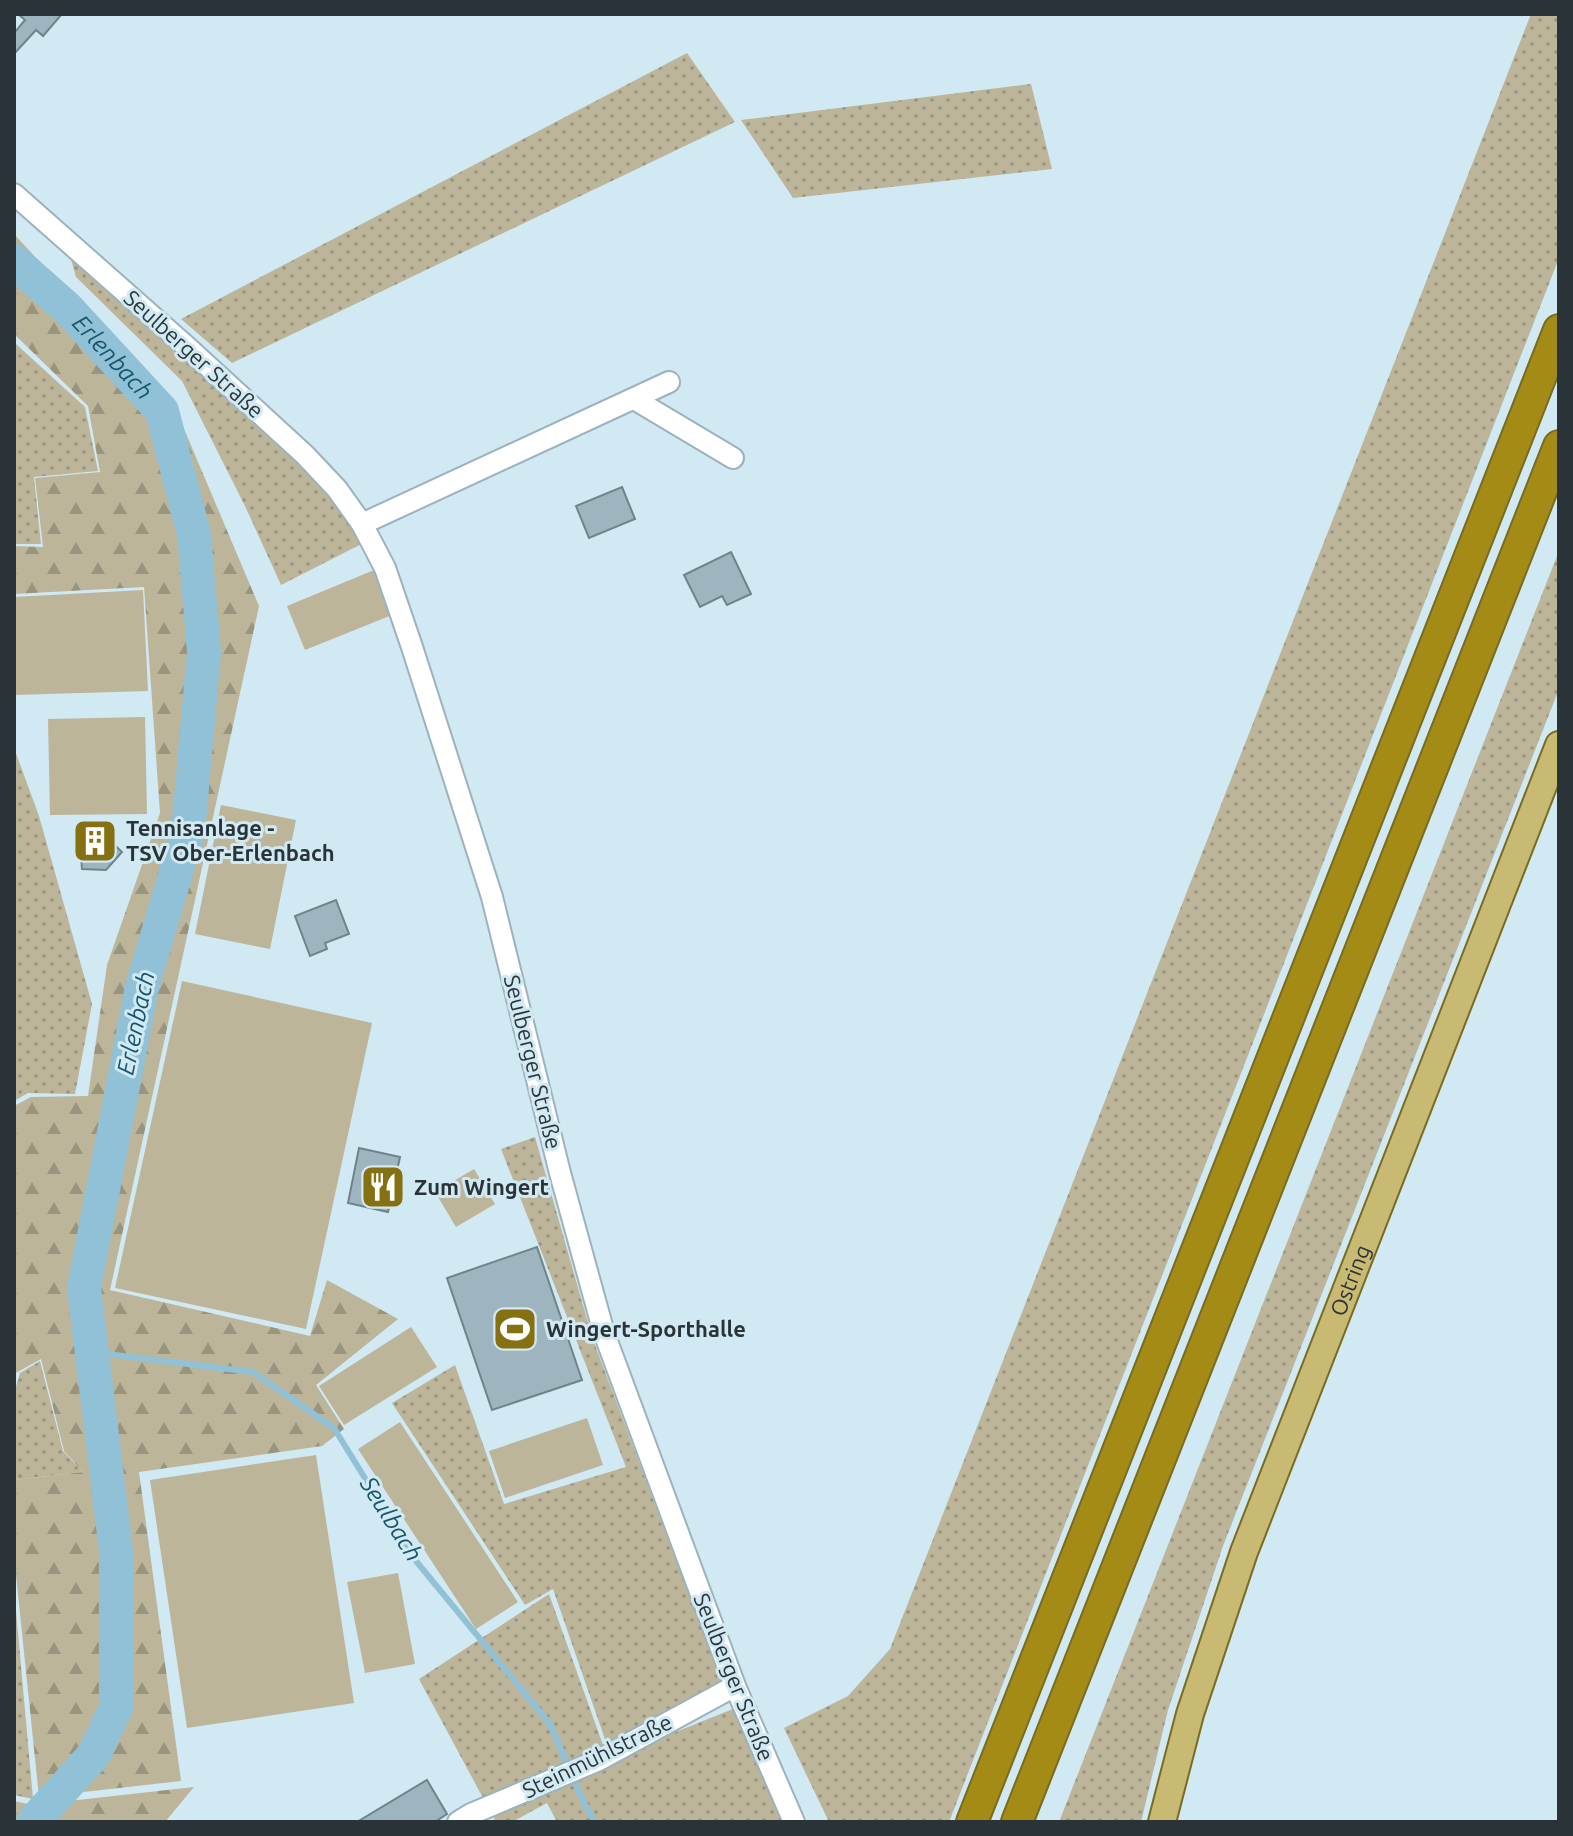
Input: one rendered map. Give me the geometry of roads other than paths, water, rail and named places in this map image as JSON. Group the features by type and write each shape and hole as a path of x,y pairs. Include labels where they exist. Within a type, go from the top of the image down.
{"highway":[{"path":"972,1822 1559,330"},
{"path":"1017,1822 1559,446"}],"main road":[{"name":"Ostring","path":"1162,1822 1190,1714 1244,1552 1559,745"}],"street":[{"name":"Seulberger Straße","path":"14,194 283,434 337,489 362,524 385,568 492,897 560,1173 604,1333 735,1686 794,1822"},
{"path":"362,524 669,382"},
{"path":"634,399 733,458"},
{"name":"Steinmühlstraße","path":"458,1822 590,1763 735,1686"}],"waterway":[{"name":"Erlenbach","path":"14,261 67,308 162,411 194,534 204,652 188,832 142,987 84,1288 116,1551 116,1708 93,1756 33,1822"},
{"name":"Seulbach","path":"91,1352 253,1372 334,1428 416,1561 550,1724 595,1822"}],"place":[{"name":"Tennisanlage - TSV Ober-Erlenbach","path":"95,841"},
{"name":"Zum Wingert","path":"383,1187"},
{"name":"Wingert-Sporthalle","path":"515,1329"}]}
